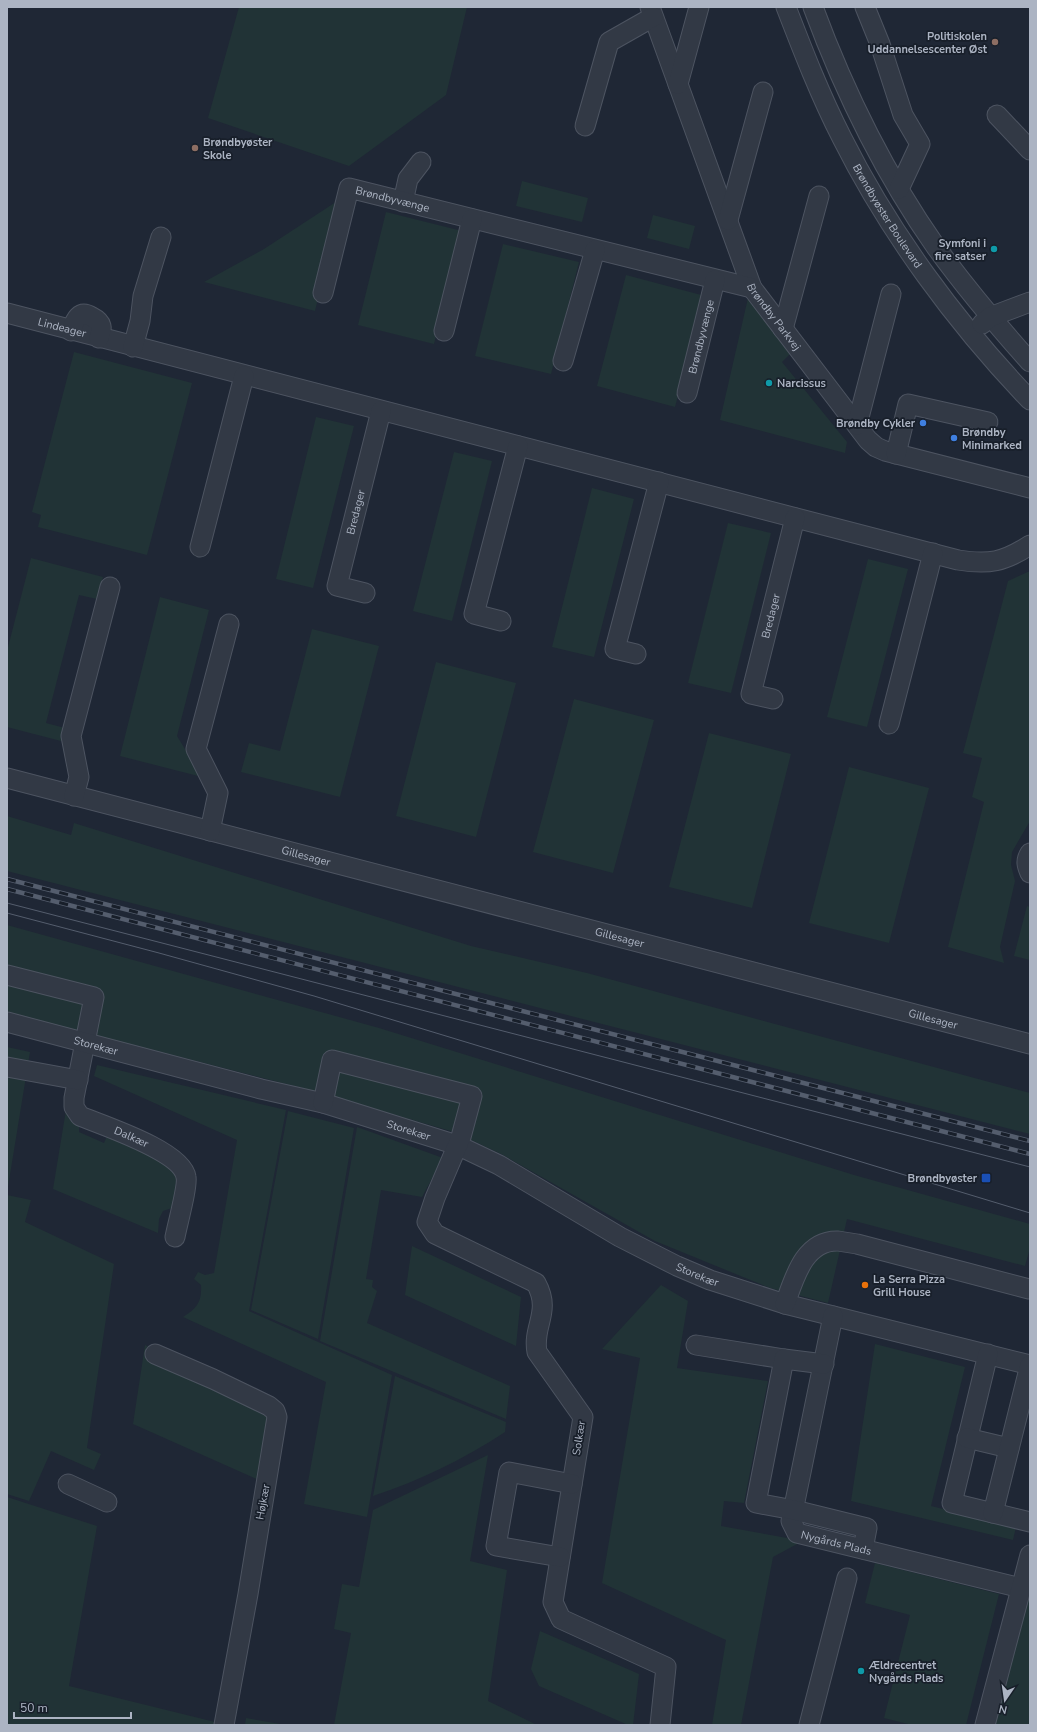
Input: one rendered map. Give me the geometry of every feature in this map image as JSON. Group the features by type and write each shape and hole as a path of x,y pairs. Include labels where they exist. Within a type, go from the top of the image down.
{"street":[{"path":"678,84 699,7"},
{"name":"Brøndbyøster Boulevard","path":"786,7 818,90 862,176 911,254 971,332 1029,397"},
{"name":"Brøndbyøster Boulevard","path":"813,7 826,42 859,116 899,189 936,246 990,317 1030,362"},
{"path":"865,7 880,44 903,115 920,144 899,189"},
{"name":"Brøndby Parkvej","path":"585,126 608,42 652,12 752,288 857,425 876,447 896,454 1030,488"},
{"path":"728,220 763,92"},
{"path":"996,115 1030,150"},
{"path":"403,202 408,179 421,162"},
{"name":"Brøndbyvænge","path":"323,293 348,188 752,288"},
{"path":"783,329 819,196"},
{"path":"444,331 472,219"},
{"path":"161,237 154,264 157,289 155,299 152,306 140,321 133,347 976,563 991,562 1016,554 1030,545"},
{"path":"563,360 595,250"},
{"name":"Brøndbyvænge","path":"687,393 715,280"},
{"path":"857,425 891,294"},
{"path":"971,332 990,317 1030,302"},
{"name":"Lindeager","path":"8,316 133,347"},
{"path":"200,547 244,376"},
{"path":"896,454 908,404 988,422"},
{"name":"Bredager","path":"365,593 337,586 381,411"},
{"path":"501,622 474,614 518,446"},
{"path":"636,654 615,649 658,482"},
{"name":"Bredager","path":"773,699 751,694 796,518"},
{"path":"889,724 933,553"},
{"path":"74,796 79,776 71,736 110,588"},
{"path":"210,831 218,793 196,749 229,624"},
{"name":"Gillesager","path":"7,778 1030,1044"},
{"path":"1030,853 1027,858 1027,866 1030,873"},
{"name":"Dalkær","path":"7,976 94,997 74,1102 76,1111 80,1116 163,1151 180,1164 187,1178 175,1237"},
{"name":"Storekær","path":"7,1022 261,1089 323,1103 457,1145 499,1165 620,1237 677,1266 710,1280 785,1304"},
{"path":"323,1103 332,1060 472,1096 457,1145"},
{"path":"7,1067 78,1080"},
{"name":"Solkær","path":"457,1145 427,1222 435,1234 448,1242 536,1283 543,1302 536,1352 583,1417 553,1602 562,1620 666,1667 660,1725"},
{"path":"993,1513 1030,1365 785,1304 794,1279 810,1251 836,1241 857,1244 1029,1290"},
{"name":"Nygårds Plads","path":"833,1316 791,1521 797,1533 1021,1588"},
{"path":"696,1345 824,1364"},
{"name":"Højkær","path":"155,1354 213,1379 269,1406 277,1417 248,1594 224,1725"},
{"path":"988,1354 952,1503 1030,1522"},
{"path":"784,1359 756,1503 794,1510"},
{"path":"967,1438 1009,1448"},
{"path":"560,1558 496,1546 509,1472 572,1484"},
{"path":"68,1484 107,1502"},
{"path":"985,1725 1030,1555"},
{"path":"809,1725 847,1578"}],"shaded area":[{"path":"239,7 467,7 446,95 349,166 208,118"},
{"path":"522,181 588,198 582,222 516,206"},
{"path":"342,198 315,311 204,282 264,249"},
{"path":"386,212 462,231 434,344 358,325"},
{"path":"653,215 695,226 689,249 647,238"},
{"path":"503,244 579,262 551,374 475,356"},
{"path":"626,275 705,296 675,407 597,386"},
{"path":"748,298 791,353 782,362 847,442 845,453 720,420"},
{"path":"74,352 192,383 147,555 38,527 41,515 32,512"},
{"path":"316,417 354,426 313,588 276,579"},
{"path":"454,452 492,461 452,621 413,611"},
{"path":"592,488 634,499 594,657 552,647"},
{"path":"728,523 771,533 731,693 688,683"},
{"path":"31,558 103,577 97,599 79,595 46,723 65,728 61,741 7,727 7,651"},
{"path":"868,559 908,569 867,727 827,717"},
{"path":"1030,571 1030,821 1012,852 1011,865 1015,881 1000,947 1004,963 948,947 984,802 972,797 982,758 963,753 1008,581"},
{"path":"160,597 209,610 177,736 202,777 120,756"},
{"path":"312,629 379,646 340,797 241,772 249,743 280,751"},
{"path":"436,662 516,683 476,837 396,816"},
{"path":"574,699 654,720 613,873 533,852"},
{"path":"709,733 791,754 752,908 669,887"},
{"path":"849,767 929,788 889,943 809,923"},
{"path":"7,816 71,835 74,823 471,946 587,973 1030,1093 1030,1134 7,871"},
{"path":"1027,906 1030,907 1030,960 1014,956"},
{"path":"7,925 379,1028 854,1175 1030,1224 1030,1248 1025,1266 847,1219 828,1303 770,1288 655,1241 501,1154 454,1132 302,1088 7,1013"},
{"path":"7,1047 30,1052 7,1193"},
{"path":"97,1065 286,1110 249,1311 392,1375 367,1517 304,1504 326,1382 183,1317 192,1311 198,1304 201,1296 201,1285 194,1279 198,1272 205,1275 214,1273 237,1140 94,1076"},
{"path":"66,1110 79,1125 79,1132 104,1143 107,1136 163,1161 174,1171 176,1184 172,1208 163,1211 159,1219 158,1233 53,1189"},
{"path":"288,1111 354,1128 318,1339 251,1310"},
{"path":"357,1127 443,1158 422,1197 381,1190 366,1279 373,1280 372,1287 377,1291 367,1323 510,1386 506,1419 320,1341"},
{"path":"7,1195 31,1200 25,1222 114,1264 87,1448 101,1454 94,1470 51,1451 29,1501 7,1494"},
{"path":"412,1246 521,1297 516,1346 405,1295"},
{"path":"661,1285 688,1301 677,1368 768,1381 744,1503 724,1501 721,1526 787,1538 799,1543 773,1557 741,1725 712,1725 726,1640 602,1583 640,1358 602,1349"},
{"path":"875,1344 965,1367 931,1506 1016,1527 1013,1540 851,1501"},
{"path":"145,1345 272,1405 259,1480 133,1424"},
{"path":"395,1376 506,1422 505,1432 474,1451 441,1468 373,1496"},
{"path":"488,1455 470,1561 507,1570 488,1701 537,1725 334,1725 351,1633 334,1629 342,1584 359,1587 373,1510"},
{"path":"7,1497 97,1526 69,1686 215,1722 214,1725 7,1725"},
{"path":"875,1563 999,1594 966,1725 912,1725 884,1718 910,1615 865,1603"},
{"path":"1030,1587 1030,1725 994,1725"},
{"path":"540,1631 639,1674 633,1725 628,1725 539,1686 531,1669"},
{"path":"246,1718 286,1725 245,1725"}],"tram line":[{"path":"7,903 1030,1167"},
{"path":"7,913 314,996 1030,1213"}],"railway":[{"path":"7,879 1030,1141"},
{"path":"7,889 1030,1154"}],"place":[{"name":"Politiskolen Uddannelsescenter Øst","path":"995,42"},
{"name":"Brøndbyøster Skole","path":"195,148"},
{"name":"Symfoni i fire satser","path":"994,249"},
{"name":"Narcissus","path":"769,383"},
{"name":"Brøndby Cykler","path":"923,423"},
{"name":"Brøndby Minimarked","path":"954,438"},
{"name":"Brøndbyøster","path":"986,1178"},
{"name":"La Serra Pizza Grill House","path":"865,1285"},
{"name":"Ældrecentret Nygårds Plads","path":"861,1671"}]}
